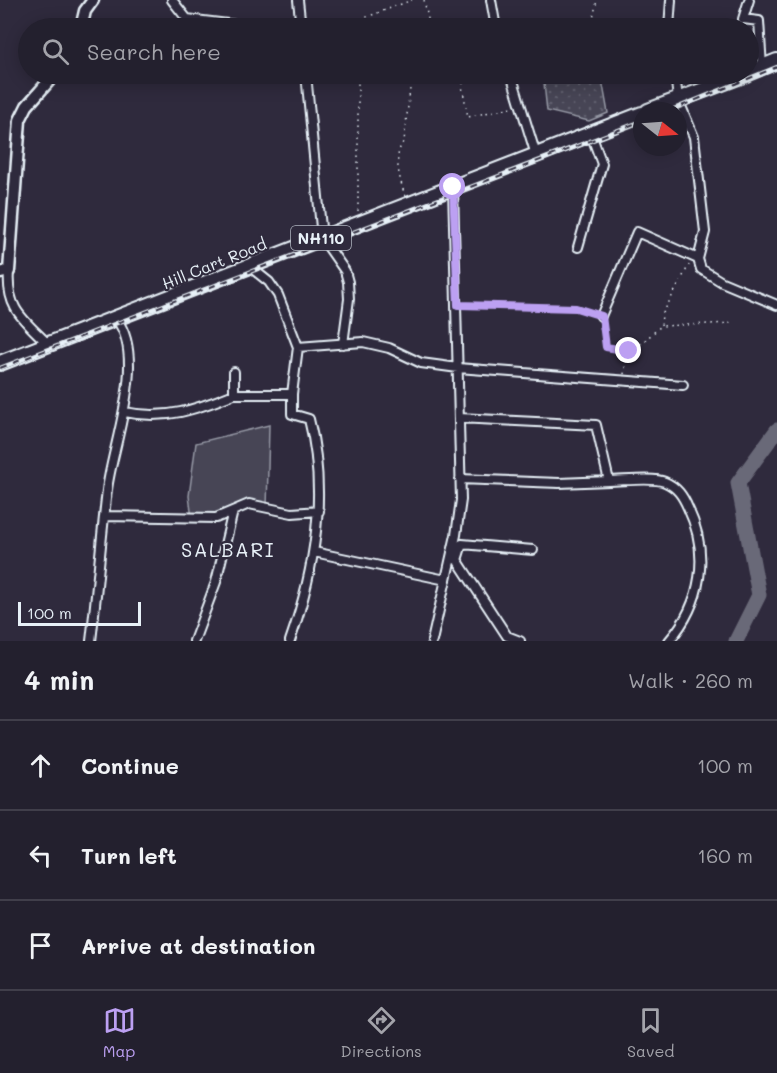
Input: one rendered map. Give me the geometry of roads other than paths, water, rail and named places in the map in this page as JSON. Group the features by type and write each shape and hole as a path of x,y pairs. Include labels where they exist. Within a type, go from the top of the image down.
{"highway":[{"path":"759,68 777,61"},
{"path":"670,102 718,84"},
{"name":"Hill Cart Road","path":"0,363 117,320 249,266 633,118"}],"street":[{"path":"172,0 186,18"},
{"path":"298,0 300,18"},
{"path":"491,0 494,18"},
{"path":"670,18 671,0"},
{"path":"742,18 749,0"},
{"path":"83,18 90,1"},
{"path":"759,21 762,67"},
{"path":"46,84 27,106 20,120 4,272 7,293 19,315 48,344"},
{"path":"307,84 322,238 345,271 348,282 349,299 343,344"},
{"path":"515,84 536,155"},
{"path":"676,84 678,99 694,137 705,232 696,258"},
{"path":"578,247 602,164 591,134"},
{"path":"432,641 461,500 458,305 453,187"},
{"path":"602,316 637,232 696,258 701,269 722,282 777,305"},
{"path":"249,266 269,282 278,295 298,347 291,394 292,414 309,419 318,453 318,511 314,552 302,607 290,641"},
{"path":"91,641 107,490 125,412 128,356 117,320"},
{"path":"298,347 363,342 421,363 458,368 683,385"},
{"path":"234,372 234,394"},
{"path":"125,412 144,416 191,412 234,394 291,394"},
{"path":"459,418 596,426 609,481"},
{"path":"460,479 559,483 663,481 681,493 695,521 703,559 698,586 677,632 669,641"},
{"path":"106,516 216,518 249,504 292,513 318,511"},
{"path":"194,641 216,582 232,511"},
{"path":"457,560 462,544 533,550"},
{"path":"314,552 446,580"},
{"path":"452,552 507,636 520,641"}],"waterway":[{"path":"736,641 759,595 738,483 777,430"}],"railway":[{"path":"759,74 777,67"},
{"path":"687,104 735,84"},
{"path":"0,368 633,124"}],"district":[{"name":"SALBARI","path":"228,549"}]}
